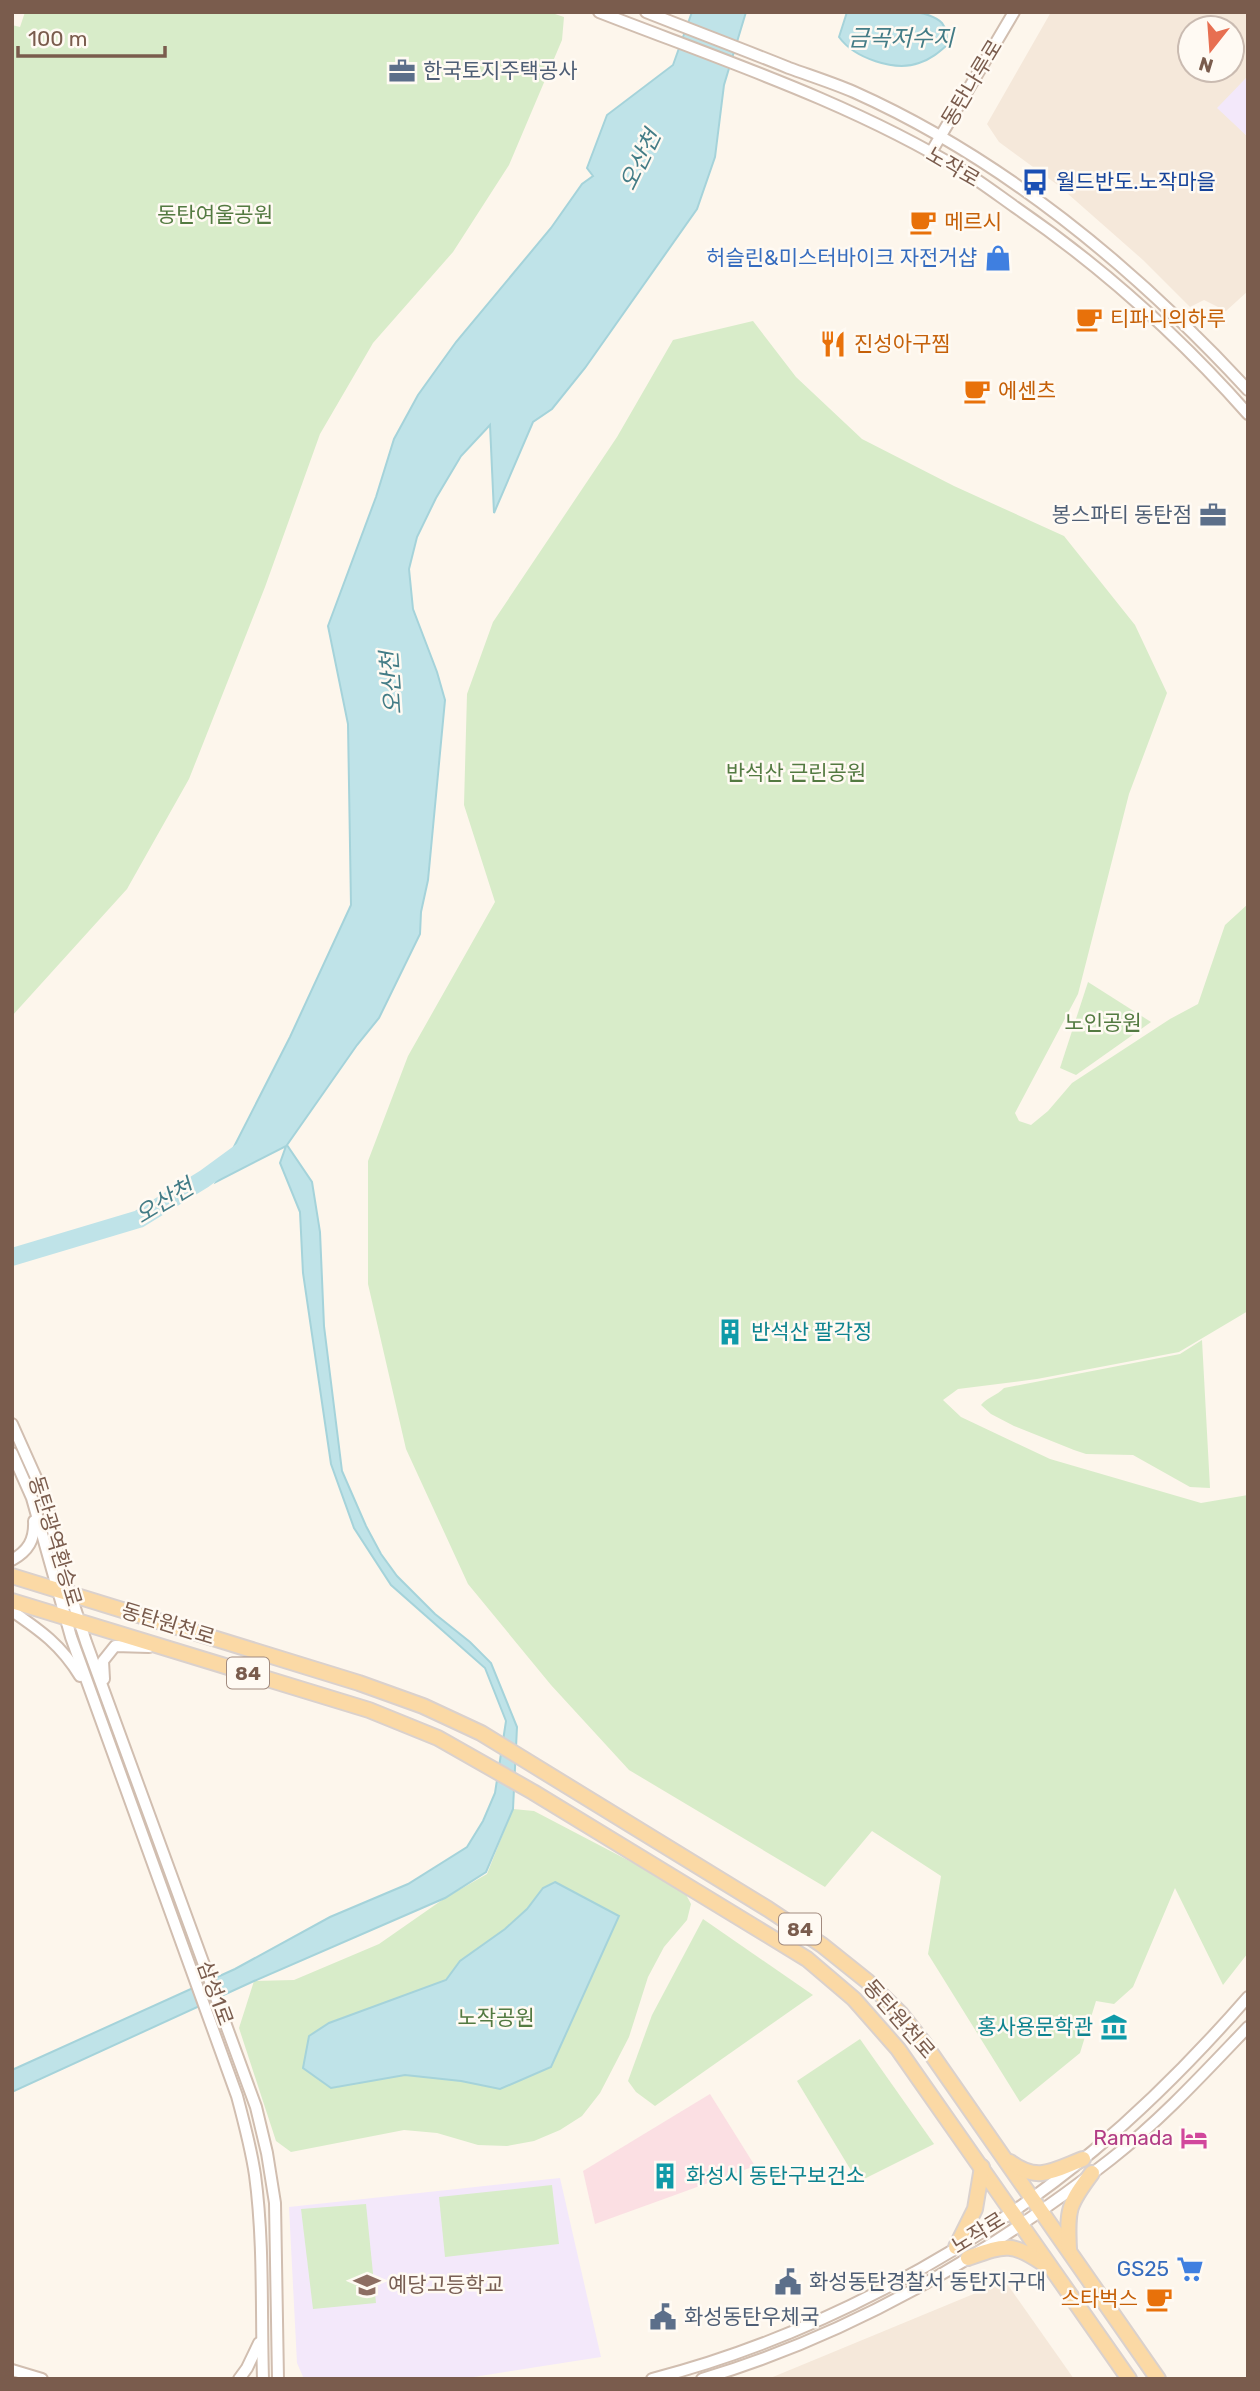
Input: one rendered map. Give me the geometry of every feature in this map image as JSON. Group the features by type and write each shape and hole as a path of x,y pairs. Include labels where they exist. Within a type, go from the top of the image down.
{"main road":[{"name":"동탄원천로","path":"12,1576 382,1691 423,1706 481,1733 786,1921 854,1968 901,2014 923,2042 1158,2379"},
{"name":"동탄원천로","path":"12,1601 369,1710 438,1738 478,1759 807,1959 833,1979 875,2021 898,2049 1129,2379"},
{"path":"1004,2157 1019,2168 1042,2174 1087,2156"},
{"path":"954,2248 975,2209 982,2167"},
{"path":"1069,2250 1069,2208 1072,2199 1096,2170"},
{"path":"964,2261 1006,2246 1026,2252 1057,2275 1064,2267 1081,2267"}],"street":[{"name":"노작로","path":"599,12 815,96 963,171 1069,245 1126,293 1225,388 1248,414"},
{"name":"노작로","path":"646,12 852,92 890,110 995,170 1094,243 1194,334 1248,390"},
{"name":"동탄나루로","path":"930,154 1014,12"},
{"path":"880,127 891,123 890,110"},
{"path":"985,186 983,175 995,170"},
{"name":"동탄광역환승로","path":"12,1424 46,1500 65,1592"},
{"name":"동탄광역환승로","path":"12,1452 32,1498 72,1619"},
{"path":"12,1560 27,1549 33,1540 32,1498"},
{"path":"12,1611 63,1650 94,1700"},
{"name":"삼성1로","path":"72,1619 106,1696 252,2095 267,2153 275,2203 280,2379"},
{"name":"삼성1로","path":"72,1619 94,1700 237,2096 255,2173 260,2221 263,2379"},
{"path":"106,1696 103,1661 115,1646 169,1649"},
{"name":"노작로","path":"1036,2204 1166,2084 1248,1997"},
{"name":"노작로","path":"702,2379 761,2360 812,2339 883,2305 964,2261 1017,2217 1096,2170 1176,2102 1248,2026"},
{"path":"1087,2156 1096,2170"},
{"name":"노작로","path":"652,2379 682,2374 808,2324 883,2288 954,2248 1017,2217"},
{"path":"954,2248 961,2252 964,2261"},
{"path":"808,2324 816,2328 812,2339"},
{"path":"239,2379 262,2337"},
{"path":"12,2370 42,2379"}],"shaded area":[{"path":"1051,12 1248,12 1246,78 1246,14 1176,14 1176,84 1240,84 1218,108 1248,137 1248,291 1226,311 1204,300 1190,307 1143,260 1059,186 999,142 987,124"},
{"path":"1248,76 1248,137 1217,108 1240,84 1246,84"},
{"path":"710,2094 755,2166 595,2224 583,2171"},
{"path":"560,2178 601,2357 461,2379 304,2379 297,2363 289,2207"},
{"path":"1005,2281 1074,2379 768,2379"}],"green space":[{"name":"동탄여울공원","path":"25,12 549,12 564,17 562,40 509,165 453,252 373,343 320,434 265,587 189,779 127,889 12,1016 12,25 20,27"},
{"name":"반석산 근린공원","path":"753,321 796,377 862,439 954,486 1064,536 1135,625 1167,693 1129,794 1078,994 1015,1113 1019,1121 1031,1125 1048,1111 1072,1083 1170,1019 1198,1004 1225,925 1248,904 1248,1311 1179,1352 1037,1379 958,1389 943,1400 961,1417 1050,1459 1201,1503 1248,1495 1248,1953 1223,1985 1175,1888 1133,1987 1114,2004 1096,2001 1080,2053 1020,2102 928,1954 941,1876 872,1831 825,1887 629,1770 551,1685 468,1584 406,1449 368,1284 368,1161 408,1056 495,902 464,805 467,694 493,622 617,437 673,340"},
{"name":"노인공원","path":"1088,982 1151,1022 1076,1075 1060,1068"},
{"path":"1202,1340 1210,1488 1190,1487 1133,1455 1086,1454 1074,1450 1014,1426 991,1414 981,1405 1004,1388 1180,1354"},
{"name":"노작공원","path":"513,1809 534,1811 683,1889 691,1904 687,1920 664,1947 648,1977 629,2037 600,2093 582,2116 560,2130 534,2141 507,2146 478,2145 437,2133 404,2130 291,2152 276,2141 239,2028 254,1981 294,1980 379,1944 445,1898 487,1874"},
{"path":"703,1919 813,1995 655,2106 636,2092 628,2081 652,2015"},
{"path":"860,2039 934,2144 858,2182 797,2081"},
{"path":"552,2185 559,2244 445,2257 439,2197"},
{"path":"366,2204 376,2303 313,2309 301,2209"}],"water":[{"name":"금곡저수지","path":"897,11 934,17 946,30 947,45 919,63 898,66 876,61 854,51 839,37 847,12"},
{"path":"692,12 746,12 724,85 715,157 697,209 585,368 552,409 533,422 494,513 490,425 461,456 417,537 409,569 413,609 445,700 428,880 421,912 420,934 379,1018 287,1145 312,1182 320,1232 324,1326 342,1471 366,1526 397,1576 491,1663 517,1727 513,1809 486,1872 445,1898 254,1981 12,2092 12,2070 235,1969 330,1917 408,1884 467,1847 483,1821 495,1793 506,1721 485,1668 391,1585 354,1528 331,1464 303,1273 300,1212 280,1163 286,1146 216,1182 290,1037 351,905 348,724 328,626 376,497 394,439 418,395 456,342 551,228 582,184 593,176 587,168 607,115 673,65"},
{"path":"555,1882 619,1916 551,2067 500,2089 461,2081 405,2075 331,2088 303,2068 309,2036 329,2023 446,1980 460,1961 505,1929 527,1909 543,1888"}],"waterway":[{"name":"오산천","path":"12,1257 139,1219 204,1179 245,1149"}],"place":[{"name":"한국토지주택공사","path":"402,71"},
{"name":"월드반도.노작마을","path":"1035,182"},
{"name":"메르시","path":"923,222"},
{"name":"허슬린&미스터바이크 자전거샵","path":"998,258"},
{"name":"티파니의하루","path":"1089,319"},
{"name":"진성아구찜","path":"833,344"},
{"name":"에센츠","path":"977,391"},
{"name":"봉스파티 동탄점","path":"1213,515"},
{"name":"반석산 팔각정","path":"730,1332"},
{"name":"홍사용문학관","path":"1114,2027"},
{"name":"Ramada","path":"1194,2138"},
{"name":"화성시 동탄구보건소","path":"665,2176"},
{"name":"GS25","path":"1190,2269"},
{"name":"화성동탄경찰서 동탄지구대","path":"788,2282"},
{"name":"예당고등학교","path":"367,2285"},
{"name":"스타벅스","path":"1159,2299"},
{"name":"화성동탄우체국","path":"663,2317"}]}
